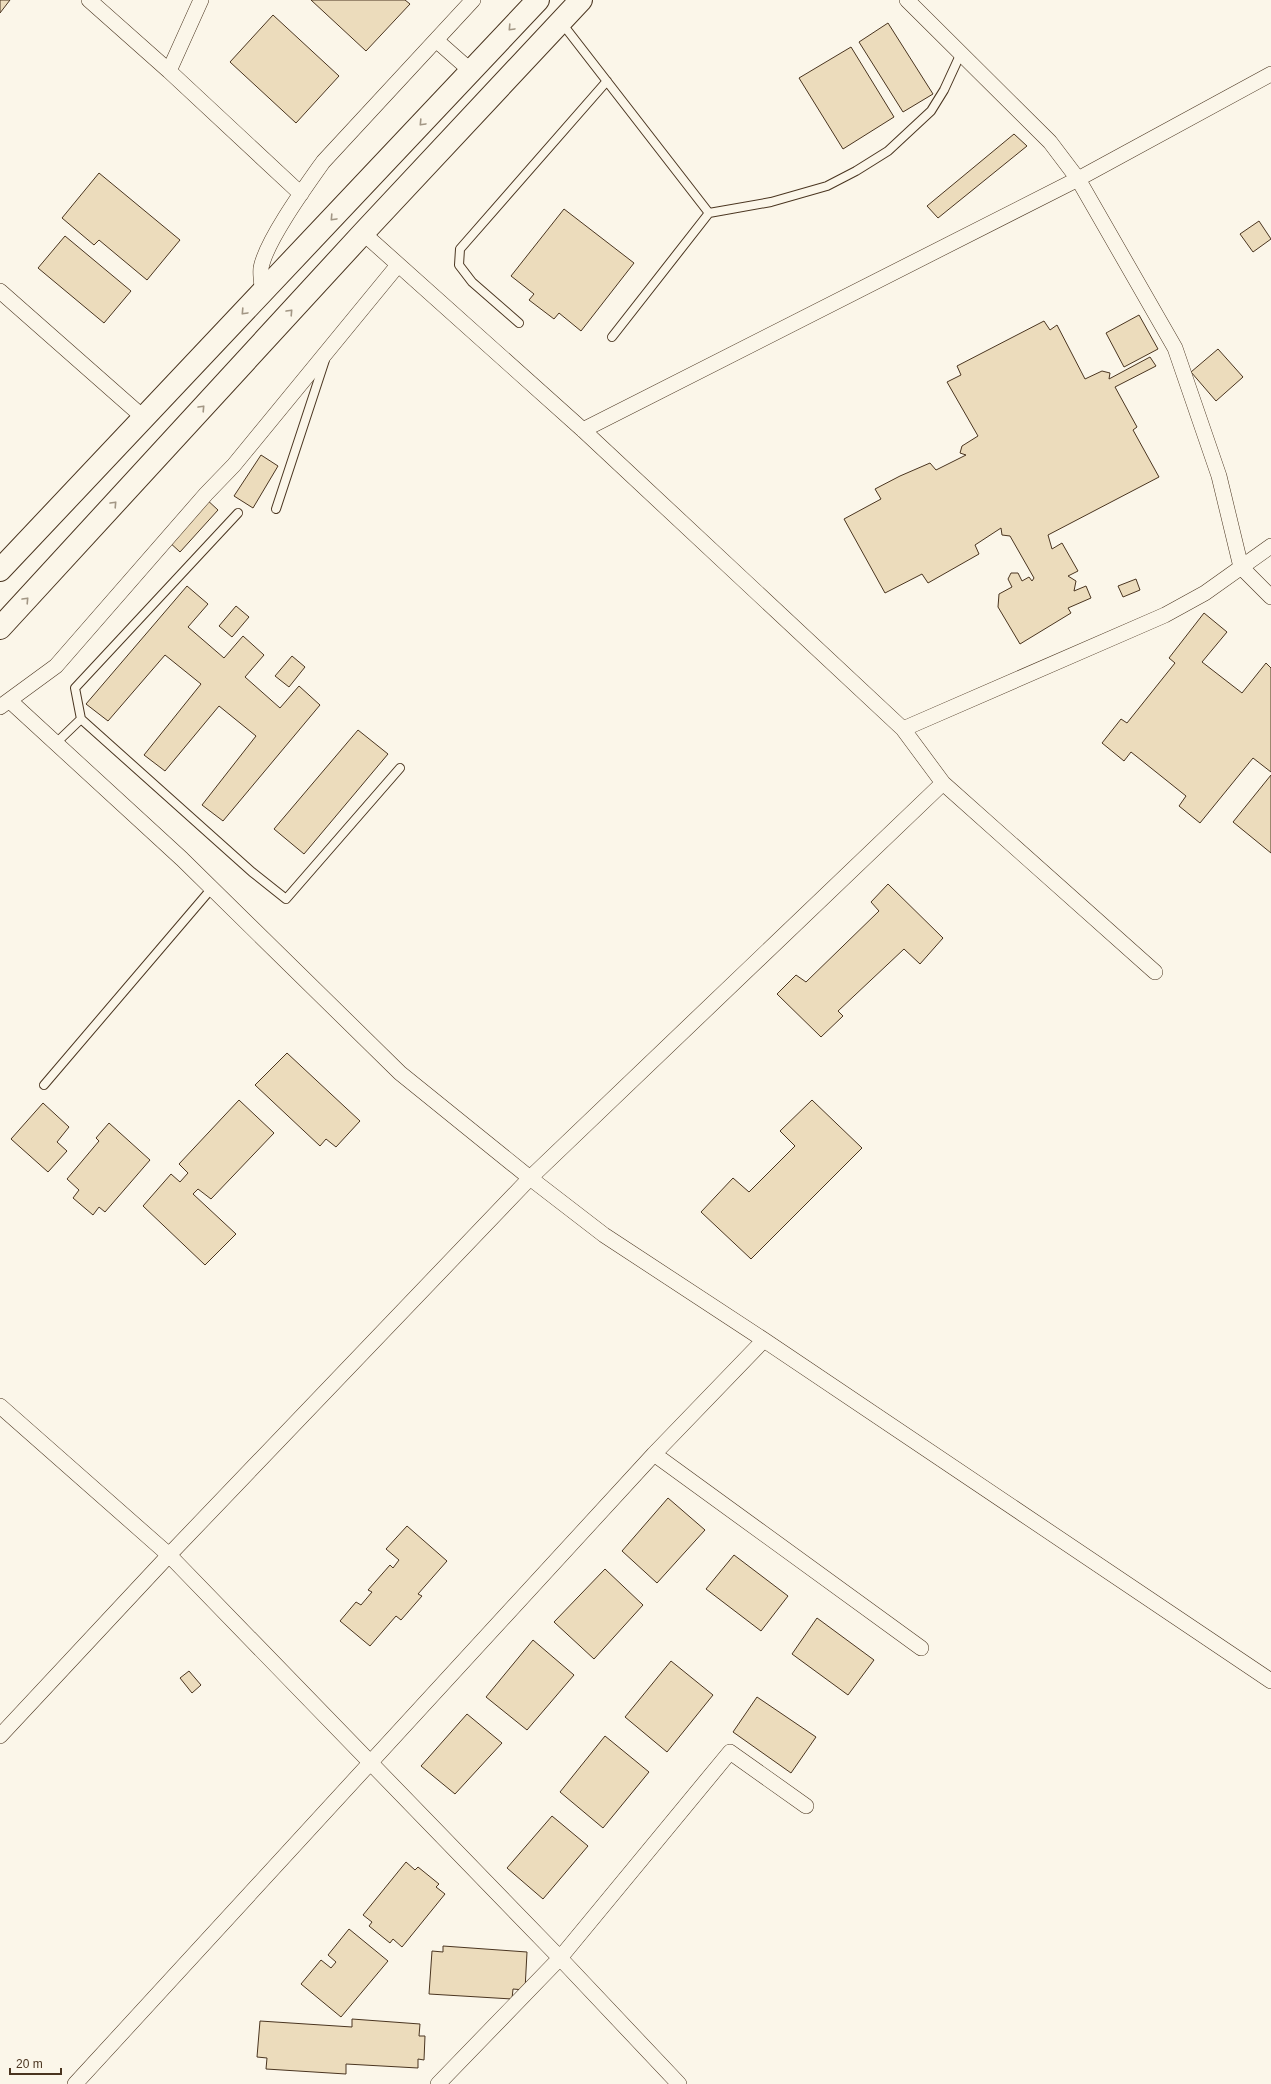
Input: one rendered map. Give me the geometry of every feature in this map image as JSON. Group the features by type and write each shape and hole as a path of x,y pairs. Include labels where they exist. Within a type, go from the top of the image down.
{"main road":[{"path":"0,570 538,0"},
{"path":"0,628 363,233 581,0"}],"street":[{"path":"89,0 169,71 301,194"},
{"path":"169,71 201,0"},
{"path":"263,293 261,270 266,251 301,194 323,162 473,0"},
{"path":"907,0 1050,142 1078,179 1175,348 1219,476 1241,567 1271,597"},
{"path":"436,40 471,71"},
{"path":"583,430 1078,179 1271,74"},
{"path":"363,233 398,266 583,430 903,729 943,783 1155,972"},
{"path":"398,266 234,465 201,499 56,666 5,704 56,743 212,888 400,1073 530,1178 604,1235 764,1340 1271,1681"},
{"path":"0,291 144,418"},
{"path":"903,729 1165,615 1205,593 1271,546"},
{"path":"0,1736 169,1555 530,1178 943,783"},
{"path":"75,2084 654,1454 764,1340"},
{"path":"0,1406 169,1555 369,1763 560,1958 678,2084"},
{"path":"654,1454 921,1648"},
{"path":"438,2084 560,1958 730,1752 806,1806"}],"lane":[{"path":"561,21 709,213"},
{"path":"612,337 709,213 771,202 827,186 875,159 912,130 931,111 944,90 961,53"},
{"path":"519,323 472,282 459,265 460,249 607,81"},
{"path":"276,508 328,350"},
{"path":"238,513 75,688 81,719 252,872 286,899 400,768"},
{"path":"56,743 81,719"},
{"path":"44,1085 212,888"}],"building":[{"path":"0,0 10,0 0,13"},
{"path":"311,0 405,0 410,4 366,51"},
{"path":"273,15 339,76 296,123 230,62"},
{"path":"888,23 933,94 903,112 859,42"},
{"path":"851,47 894,117 843,149 799,78"},
{"path":"1014,134 1027,146 938,218 927,206"},
{"path":"99,173 180,240 147,280 99,240 94,245 62,218"},
{"path":"564,209 634,263 581,331 559,313 554,319 529,300 534,294 511,276"},
{"path":"1259,221 1271,239 1253,252 1240,234"},
{"path":"65,236 131,291 104,323 38,268"},
{"path":"1139,315 1158,349 1124,367 1106,333"},
{"path":"1044,321 1050,330 1057,325 1085,379 1102,371 1110,373 1109,379 1150,357 1156,366 1115,387 1137,427 1133,430 1159,477 1048,535 1052,549 1062,543 1078,571 1068,576 1076,581 1074,591 1086,586 1091,598 1068,608 1071,613 1020,644 998,607 999,594 1012,587 1008,579 1011,573 1018,573 1022,581 1029,577 1032,581 1034,578 1010,536 1002,535 1001,528 975,545 979,554 928,583 922,574 885,593 844,519 881,499 875,489 930,463 936,470 966,455 960,453 962,446 978,436 947,382 961,375 957,366"},
{"path":"1218,349 1243,377 1216,401 1191,372"},
{"path":"261,455 278,466 253,508 234,496"},
{"path":"205,498 218,510 180,552 167,540"},
{"path":"1136,579 1140,590 1123,597 1118,586"},
{"path":"187,586 208,604 188,627 224,658 243,636 264,655 245,677 280,708 299,686 320,705 223,821 202,805 256,736 219,706 165,771 144,755 201,684 165,655 108,721 86,704"},
{"path":"236,606 249,617 232,637 219,626"},
{"path":"1204,613 1227,632 1202,662 1242,693 1266,663 1271,668 1271,772 1253,758 1200,823 1179,806 1186,796 1131,752 1124,761 1102,743 1121,719 1127,723 1175,663 1169,658"},
{"path":"292,656 305,667 289,687 275,676"},
{"path":"358,730 388,754 304,854 274,829"},
{"path":"1271,775 1271,853 1233,822"},
{"path":"888,884 943,938 920,964 904,949 838,1011 843,1016 821,1037 777,994 796,975 806,982 879,911 871,902"},
{"path":"287,1053 360,1121 336,1147 326,1139 320,1146 255,1085"},
{"path":"239,1100 274,1133 211,1199 198,1189 193,1194 236,1234 205,1265 143,1206 171,1174 180,1182 188,1173 179,1164"},
{"path":"812,1100 862,1148 751,1259 701,1212 733,1178 749,1192 795,1146 780,1131"},
{"path":"43,1103 69,1127 57,1142 67,1151 48,1172 11,1139"},
{"path":"109,1123 150,1160 105,1212 99,1207 93,1215 73,1198 79,1190 67,1179 99,1141 96,1138"},
{"path":"668,1498 705,1530 657,1583 622,1551"},
{"path":"407,1526 447,1561 418,1594 422,1596 401,1620 396,1616 370,1646 340,1621 356,1602 361,1605 372,1592 368,1590 390,1565 393,1568 399,1560 386,1549"},
{"path":"734,1555 788,1596 761,1631 706,1589"},
{"path":"605,1569 643,1605 594,1659 554,1622"},
{"path":"817,1618 874,1660 848,1695 792,1654"},
{"path":"533,1640 574,1675 527,1730 486,1697"},
{"path":"671,1661 713,1695 667,1752 625,1717"},
{"path":"189,1671 201,1685 192,1693 180,1678"},
{"path":"757,1697 816,1737 791,1773 733,1732"},
{"path":"467,1714 502,1743 455,1794 421,1766"},
{"path":"605,1736 649,1772 603,1828 560,1792"},
{"path":"552,1816 588,1846 543,1899 507,1868"},
{"path":"406,1862 415,1870 418,1867 439,1884 436,1887 445,1894 402,1947 393,1939 390,1943 369,1926 372,1922 363,1915"},
{"path":"349,1929 388,1961 341,2017 301,1984 321,1960 331,1968 336,1962 328,1955"},
{"path":"443,1946 527,1952 525,1990 513,1989 512,1999 429,1994 432,1951 443,1952"},
{"path":"352,2019 420,2024 419,2036 425,2036 424,2060 418,2059 418,2068 346,2064 346,2074 266,2069 267,2058 257,2057 260,2021 352,2027"}]}
